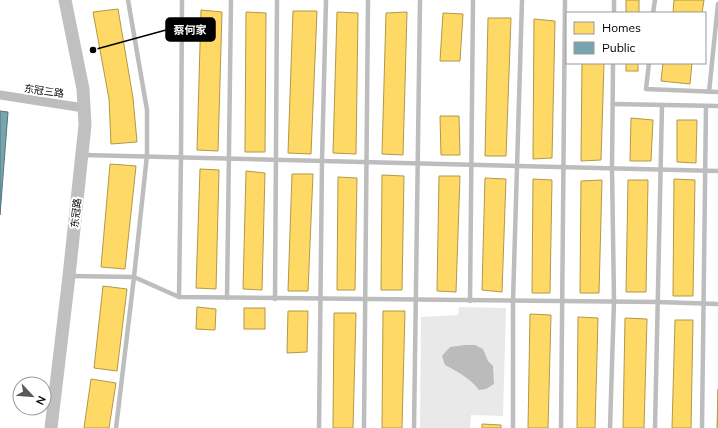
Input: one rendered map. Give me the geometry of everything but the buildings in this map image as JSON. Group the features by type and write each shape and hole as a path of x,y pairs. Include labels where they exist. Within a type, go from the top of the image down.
{"main road":[{"name":"东冠路","path":"51,428 85,125 83,88 65,0"}],"street":[{"name":"东冠三路","path":"0,95 84,108"}],"lane":[{"path":"116,428 147,155 147,110 128,0"},
{"path":"179,297 182,156 182,0"},
{"path":"227,298 231,0"},
{"path":"275,299 277,0"},
{"path":"319,428 322,161 326,0"},
{"path":"364,428 368,0"},
{"path":"414,428 420,0"},
{"path":"470,301 473,0"},
{"path":"513,428 513,301 522,0"},
{"path":"561,428 565,0"},
{"path":"614,0 614,12"},
{"path":"653,12 655,0"},
{"path":"709,92 718,4"},
{"path":"610,428 614,301 612,168 613,64"},
{"path":"649,64 646,89 718,92"},
{"path":"613,104 718,106"},
{"path":"656,428 662,104"},
{"path":"702,428 706,106"},
{"path":"82,155 147,155 418,164 718,171"},
{"path":"69,276 134,277 179,297 470,301 614,301 718,304"}],"shaded area":[{"path":"459,307 506,308 503,416 471,415 470,428 420,428 421,317 458,315"},
{"path":"475,345 483,349 488,361 493,366 494,384 486,389 479,390 468,379 445,365 442,356 450,347"}],"place":[{"name":"蔡何家","path":"93,50"}]}
